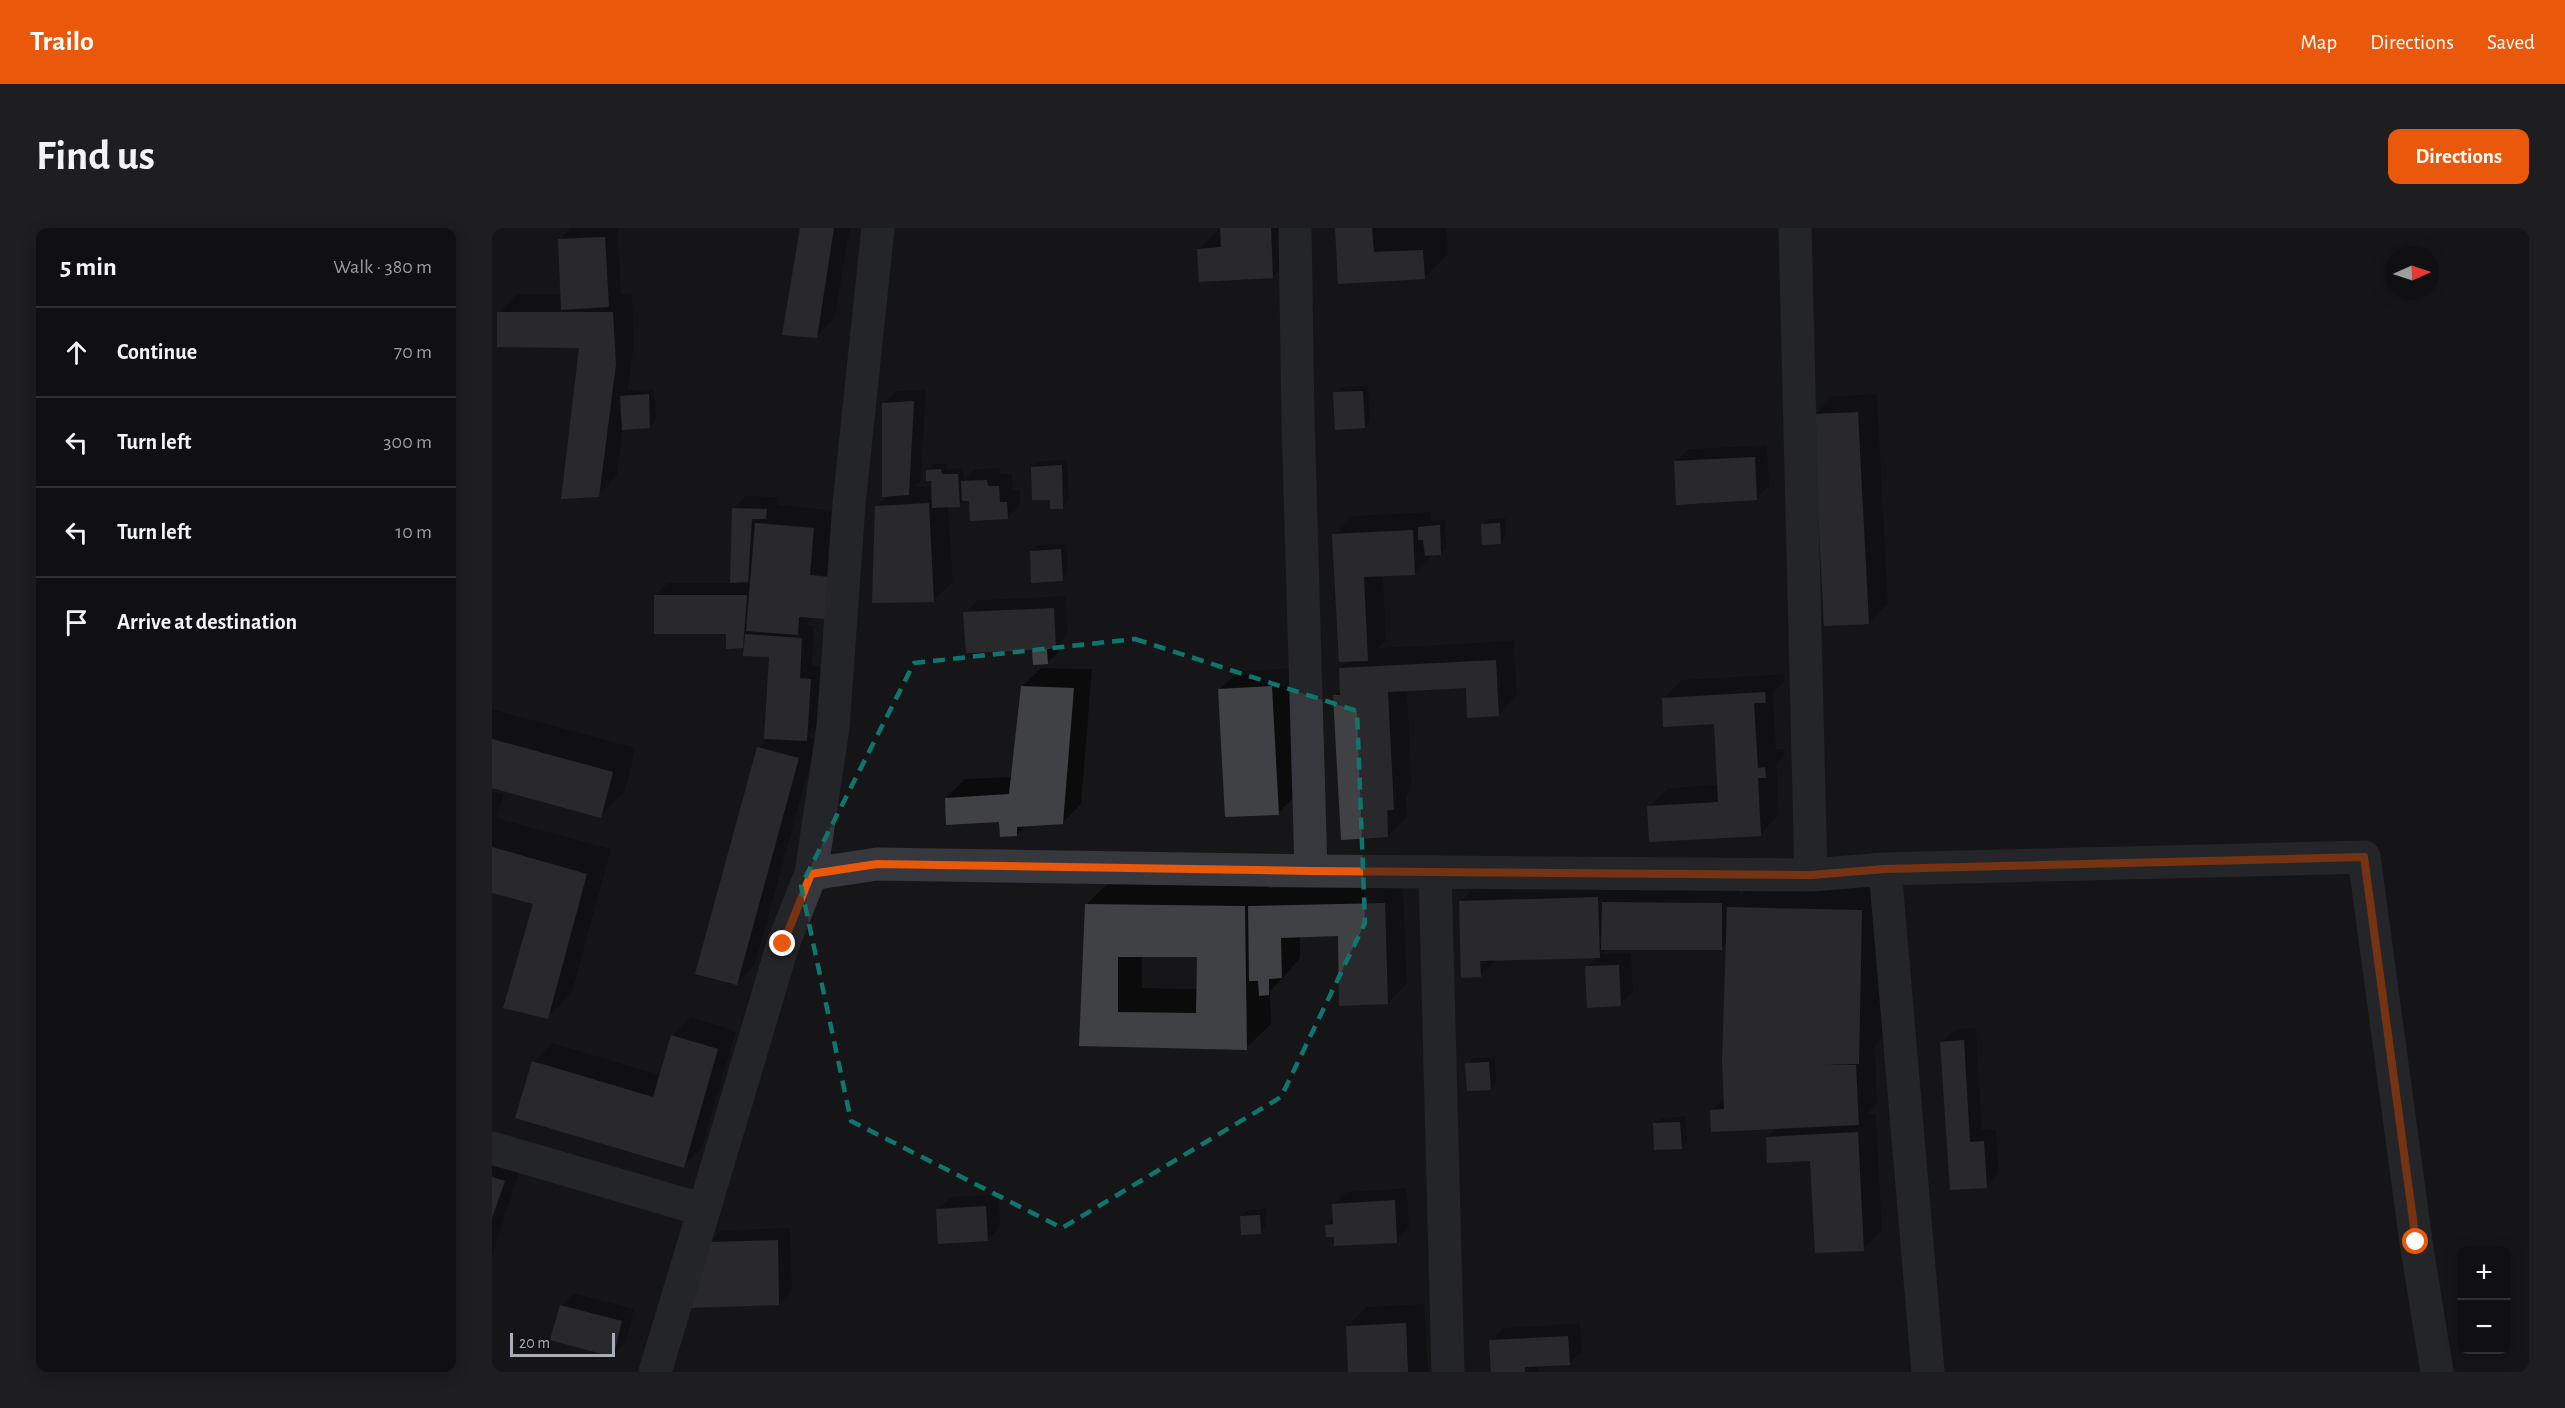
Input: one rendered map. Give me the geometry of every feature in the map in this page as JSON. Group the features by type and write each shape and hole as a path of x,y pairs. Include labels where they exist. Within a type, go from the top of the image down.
{"street":[{"path":"654,1372 783,944 811,874 833,727 849,504 878,228"},
{"path":"1295,228 1311,871"},
{"path":"1795,228 1811,875"},
{"path":"811,874 877,864 1311,871 1811,875 1885,869 2364,857 2416,1242 2437,1372"},
{"path":"1885,869 1928,1372"},
{"path":"1435,872 1448,1372"},
{"path":"492,1148 704,1210"}],"highlighted area":[{"path":"1135,639 1357,711 1365,923 1281,1097 1062,1228 851,1121 801,886 914,663"}],"building":[{"path":"800,228 834,228 817,338 782,335"},
{"path":"1220,228 1271,228 1273,278 1199,282 1197,249 1221,247"},
{"path":"1335,228 1372,228 1374,252 1423,250 1425,279 1338,284"},
{"path":"605,237 609,307 561,310 558,239"},
{"path":"497,312 613,312 616,364 599,497 561,499 579,348 497,347"},
{"path":"1363,391 1365,428 1335,430 1333,392"},
{"path":"649,394 650,428 622,430 620,396"},
{"path":"914,401 909,495 882,497 882,403"},
{"path":"1858,412 1869,624 1824,626 1813,414"},
{"path":"1755,457 1757,500 1676,505 1674,461"},
{"path":"1062,465 1063,509 1050,509 1050,500 1032,500 1031,467"},
{"path":"941,469 942,474 958,474 960,507 932,508 931,481 926,481 926,470"},
{"path":"987,480 988,486 999,486 1000,502 1007,502 1008,519 970,521 969,501 962,501 961,481"},
{"path":"929,503 934,602 872,603 875,506"},
{"path":"732,508 767,509 766,519 752,519 748,582 730,583"},
{"path":"755,523 814,528 810,575 830,577 827,619 799,617 798,635 746,631"},
{"path":"1500,523 1501,544 1482,545 1481,524"},
{"path":"1440,525 1441,555 1425,556 1423,540 1418,540 1418,527"},
{"path":"1413,530 1415,575 1364,577 1368,661 1339,662 1332,534"},
{"path":"1061,549 1063,581 1031,583 1030,551"},
{"path":"654,595 747,595 743,648 726,649 726,634 654,634"},
{"path":"1054,608 1056,648 1047,649 1048,664 1033,665 1032,650 966,653 963,612"},
{"path":"745,634 802,638 800,678 811,679 807,741 764,739 769,657 743,656"},
{"path":"1496,660 1499,716 1467,718 1466,688 1388,692 1394,810 1387,810 1388,837 1341,840 1333,695 1340,695 1339,668"},
{"path":"1021,686 1074,688 1063,824 1017,827 1017,836 1000,837 999,822 946,825 945,798 1009,794"},
{"path":"1272,686 1279,815 1225,817 1218,689"},
{"path":"1765,692 1766,703 1754,703 1758,768 1765,767 1766,778 1758,778 1761,836 1649,842 1647,806 1718,802 1714,724 1663,727 1662,698"},
{"path":"492,739 613,772 601,818 492,788"},
{"path":"757,747 799,758 737,985 695,974"},
{"path":"492,847 587,874 548,1019 503,1008 533,904 492,893"},
{"path":"1598,897 1600,958 1480,961 1481,977 1461,978 1459,901"},
{"path":"1602,902 1722,903 1722,950 1601,950"},
{"path":"1385,903 1388,1004 1339,1006 1338,936 1281,938 1282,978 1269,979 1269,995 1259,996 1258,981 1249,981 1248,906"},
{"path":"1085,904 1245,906 1247,1050 1079,1046","holes":["1118,957 1197,957 1196,1013 1118,1012"]},
{"path":"1727,907 1862,910 1859,1064 1826,1064 1856,1065 1859,1125 1711,1132 1710,1110 1724,1109 1722,1061"},
{"path":"1619,965 1621,1006 1587,1008 1585,966"},
{"path":"671,1035 718,1049 684,1168 515,1118 532,1061 653,1097"},
{"path":"1964,1040 1970,1142 1984,1141 1987,1188 1950,1190 1940,1042"},
{"path":"1489,1062 1491,1090 1467,1091 1465,1063"},
{"path":"1680,1122 1682,1149 1654,1150 1653,1123"},
{"path":"1858,1132 1864,1251 1815,1253 1810,1161 1767,1163 1766,1137"},
{"path":"492,1177 505,1181 492,1218"},
{"path":"1395,1200 1397,1243 1334,1246 1334,1237 1326,1237 1325,1225 1333,1224 1332,1204"},
{"path":"986,1206 988,1241 938,1244 936,1209"},
{"path":"1260,1215 1261,1234 1241,1235 1240,1216"},
{"path":"778,1240 779,1305 689,1308 708,1242"},
{"path":"560,1305 622,1321 613,1357 550,1340"},
{"path":"1406,1323 1408,1372 1348,1372 1346,1326"},
{"path":"1568,1336 1570,1365 1525,1367 1525,1372 1491,1372 1489,1340"}],"route":[{"path":"783,944 811,874 877,864 1311,871 1811,875 1885,869 2364,857 2416,1242"}]}
